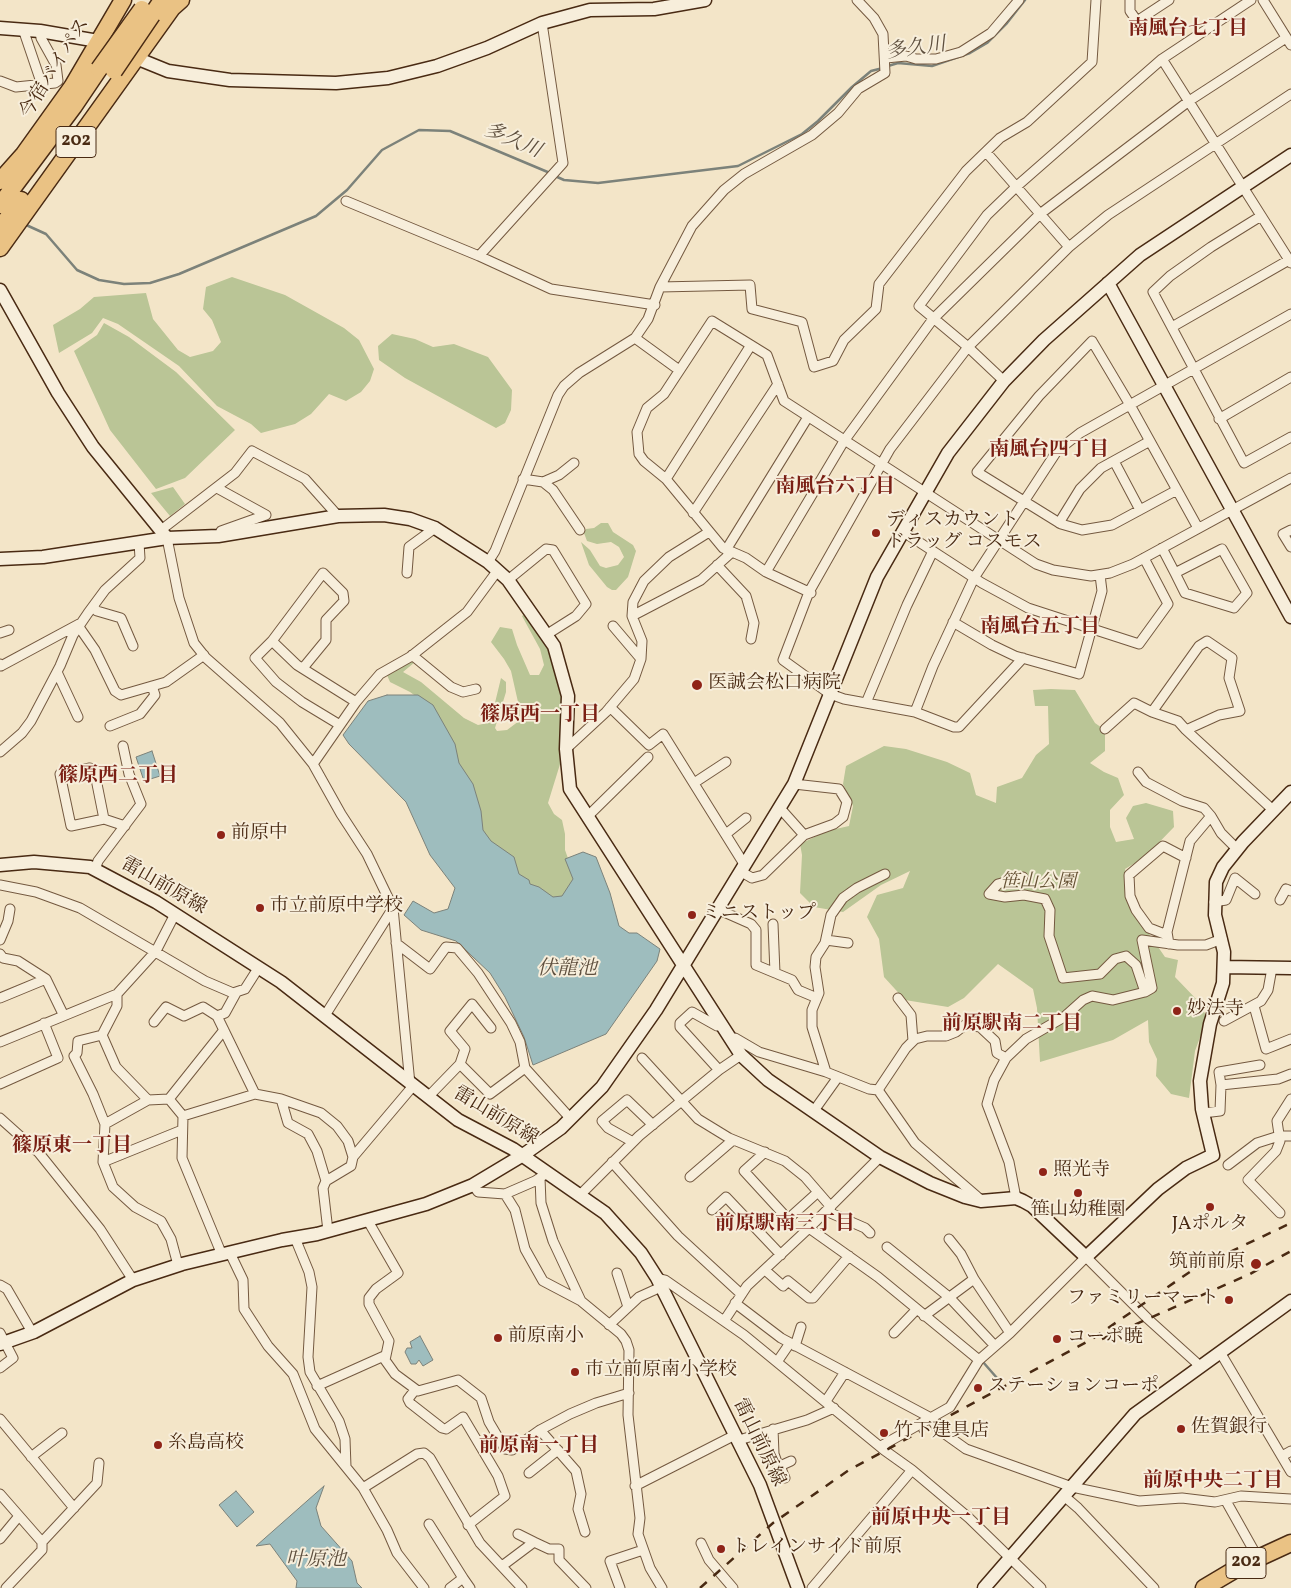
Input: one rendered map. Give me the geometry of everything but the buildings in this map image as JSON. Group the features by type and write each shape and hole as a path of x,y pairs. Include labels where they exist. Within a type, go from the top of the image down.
{"highway":[{"path":"0,228 148,8 162,0"},
{"name":"202","path":"0,248 172,8 181,0"},
{"name":"今宿バイパス","path":"0,181 24,154 72,88 91,58 98,41 120,2"},
{"path":"0,205 81,109"},
{"name":"202","path":"1204,1588 1258,1558 1291,1543"}],"street":[{"path":"136,58 168,70 230,80 336,83 388,78 437,66 487,48 542,23 590,10 654,9 705,0"},
{"path":"857,0 874,18 883,34 886,65"},
{"path":"314,764 356,702 380,674 412,655 467,612 493,566 495,551 558,395 564,386 579,374 635,338 655,305 660,287 692,226 714,200 744,174 812,135 838,113 858,89 886,65 906,56 916,59 936,59 961,52 991,33 1019,0"},
{"path":"660,287 750,285 752,309 802,322 814,367 833,361 844,340 876,309 879,284 966,171 1000,138 1027,122 1092,62 1096,0"},
{"path":"1130,0 1130,11 1137,21 1169,0"},
{"path":"1004,382 968,346 919,306 987,215 1016,186 1162,59 1251,0"},
{"path":"766,572 844,440 934,319 1040,214 1188,101 1289,41 1263,0"},
{"path":"479,256 563,163 542,23"},
{"path":"0,28 40,31 98,41"},
{"path":"23,29 42,84"},
{"path":"0,81 16,86 55,84 58,80 56,66 40,31"},
{"path":"1162,59 1290,262 1172,327"},
{"path":"1023,658 959,727 954,727 915,712 830,694 783,660 810,593 890,449 968,346 1069,247 1108,215 1291,94"},
{"path":"986,152 1069,247"},
{"path":"0,1368 13,1358 2,1339 32,1332 133,1280 178,1265 328,1231 426,1204 473,1185 561,1128 602,1087 656,1010 794,784 877,577 948,453 1004,382 1044,340 1140,256 1291,156"},
{"path":"346,201 479,256 551,289 655,305"},
{"path":"1261,216 1211,246 1170,276 1153,292 1244,463 1291,436"},
{"path":"1108,284 1291,617"},
{"path":"0,290 58,393 93,447 164,534 179,598 194,642 204,656 280,723 314,764 341,814 367,854 393,908 412,1085 354,1158 351,1166 326,1181 323,1188 328,1231"},
{"path":"915,712 974,578 1057,451 1080,433 1291,314"},
{"path":"810,593 766,572 746,558 729,551 709,532 666,479 644,461 639,454 637,432 647,408 664,394 712,321 767,355 784,401 924,493 999,538 1036,564 1054,570 1091,576 1110,573 1144,558 1291,478"},
{"path":"635,338 679,370"},
{"path":"1177,490 1112,525 1082,530 1059,523 977,472 1039,396 1092,341 1130,405 1150,442 1177,490 1198,528"},
{"path":"666,479 751,345"},
{"path":"1219,419 1291,377"},
{"path":"693,513 778,384"},
{"path":"632,616 701,580 717,565 729,551 808,417"},
{"path":"1059,523 1080,489 1101,468 1150,442"},
{"path":"0,559 44,556 139,543 164,534 235,473 252,451 305,478 338,516"},
{"path":"1114,461 1140,510"},
{"path":"523,479 542,482 559,475 574,463"},
{"path":"542,482 558,496 580,530"},
{"path":"217,488 266,516 219,532 218,536"},
{"path":"164,534 218,536 338,516 384,515 410,518 435,528 493,566 508,580 554,646 566,683 568,696 566,749 570,789 731,1040 754,1070 880,1157 949,1192 981,1200 1016,1198 1032,1206 1148,1319 1200,1366"},
{"path":"407,572 409,547 435,528"},
{"path":"1291,530 1283,534 1291,548"},
{"path":"902,531 974,578 1028,608 1138,644 1168,604 1144,558"},
{"path":"566,749 610,707 634,679 641,659 642,641 632,616 633,602 644,580 670,557 709,532"},
{"path":"0,752 22,733 31,721 80,625 106,590 140,558 139,543"},
{"path":"1162,548 1185,593 1234,608 1247,593 1222,549 1175,572"},
{"path":"508,580 546,549 554,550 586,604 576,616 546,634"},
{"path":"866,703 907,605 934,551"},
{"path":"717,565 746,596 754,622 751,639"},
{"path":"303,668 326,640 326,620 344,601 343,593 324,573 272,641 254,658 276,682 302,702 340,725"},
{"path":"953,622 992,645 1023,658 1079,674 1102,591 1100,575"},
{"path":"93,607 97,611 121,618 133,646"},
{"path":"80,625 95,650 115,691 121,695 166,682 204,656"},
{"path":"0,666 80,625"},
{"path":"613,626 641,659"},
{"path":"272,641 303,668 356,702"},
{"path":"1152,712 1198,646 1207,642 1232,658 1229,678 1240,710 1219,715 1186,730"},
{"path":"412,655 451,687 463,692 476,689"},
{"path":"59,669 79,713"},
{"path":"110,726 140,714 155,695 152,686"},
{"path":"1105,729 1134,703 1152,712 1178,721 1273,810"},
{"path":"610,707 649,745 663,734 726,834 742,868 752,878 763,875 804,835 841,819 846,811 846,802 839,789 794,784"},
{"path":"95,870 98,862 141,804 129,774 123,746"},
{"path":"587,817 648,757"},
{"path":"694,783 726,762"},
{"path":"104,819 94,770 90,768 60,774 71,826 104,819 124,826"},
{"path":"1138,772 1146,782 1182,801 1204,808 1221,833 1237,849"},
{"path":"881,1446 950,1406 979,1360 1010,1333 1086,1257 1158,1189 1186,1168 1213,1155 1203,1113 1200,1081 1210,1024 1223,983 1222,939 1214,915 1216,882 1223,867 1237,849 1291,792"},
{"path":"779,807 804,835"},
{"path":"1168,939 1190,841 1211,816"},
{"path":"726,834 746,818"},
{"path":"1168,939 1149,928 1136,910 1130,896 1129,875 1163,846 1186,858"},
{"name":"雷山前原線","path":"0,865 34,862 63,863 95,870 156,902 281,982 458,1120 522,1155 544,1175 580,1194 605,1212 641,1253 659,1283 760,1485 798,1588"},
{"path":"826,1072 812,1027 812,1010 819,988 815,967 816,957 826,940 831,915 843,898 857,888 885,874"},
{"path":"1023,877 998,884 989,894 1005,897 1024,895 1045,899 1050,910 1049,936 1063,978 1100,974 1114,959 1126,956 1136,965 1146,992"},
{"path":"1214,902 1226,900 1235,878 1255,894"},
{"path":"0,885 36,892 80,908 205,981 221,989 236,993"},
{"path":"1280,900 1286,889 1291,891"},
{"path":"324,1017 393,908"},
{"path":"0,940 8,921 10,909"},
{"path":"717,909 751,924 756,930 756,965 792,980 798,990 817,998"},
{"path":"0,1042 64,1014 117,994 156,951 176,914"},
{"path":"773,924 775,973"},
{"path":"1016,1198 1009,1162 987,1104 994,1080 1006,1058 1026,1039 1064,1017 1083,1000 1092,996 1114,1000 1146,992 1152,988 1142,940 1168,939 1206,945 1222,939"},
{"path":"826,940 848,943"},
{"path":"396,943 430,969 446,947 457,948 478,973 511,1023 520,1042 525,1068 570,1118"},
{"path":"1,957 18,961 46,979 64,1014"},
{"path":"217,1016 225,1013 236,993 245,989 259,968"},
{"path":"1224,968 1291,968"},
{"path":"1224,1021 1254,1006 1268,990 1272,968"},
{"path":"0,998 46,979"},
{"path":"117,994 117,1006 102,1035 78,1041 77,1053 74,1056 93,1094 105,1124 103,1162 112,1187 136,1207 161,1221 171,1239 178,1265"},
{"path":"898,998 911,1015 913,1041"},
{"path":"428,1097 460,1064 465,1050 450,1031 472,1004 491,1028"},
{"path":"1254,1006 1266,1049 1291,1039"},
{"path":"154,1022 166,1007 184,1016 203,1007 217,1016 255,1094"},
{"path":"719,1070 680,1027 680,1022 692,1012 717,1026 721,1023"},
{"path":"878,1090 906,1048 913,1041 927,1036 946,1036 970,1021 973,1026 980,1027 994,1041 997,1053 1006,1058"},
{"path":"0,1084 58,1058 44,1023"},
{"path":"105,1124 148,1100 169,1099 224,1030"},
{"path":"102,1035 116,1067 148,1100"},
{"path":"731,1040 735,1038 759,1052 826,1072 869,1089 878,1090 915,1143 981,1200"},
{"path":"580,1194 653,1124 719,1070 741,1055"},
{"path":"642,1058 698,1119 733,1140 786,1161 805,1177 818,1192 828,1209 865,1228 870,1233"},
{"path":"460,1064 490,1094 525,1068"},
{"path":"1203,1113 1220,1111 1221,1084 1219,1072 1260,1065"},
{"path":"1221,1084 1278,1079 1291,1074"},
{"path":"813,1112 838,1077"},
{"path":"183,1116 255,1094 281,1099 321,1113 337,1126 348,1141 354,1158"},
{"path":"169,1099 183,1116 182,1158 226,1254 243,1280 244,1309 268,1346 293,1374 315,1429 363,1488 387,1530 397,1553 424,1588"},
{"path":"281,1099 288,1123 308,1134 317,1151 326,1181"},
{"path":"633,1142 608,1128 602,1121 627,1100 653,1124"},
{"path":"1280,1213 1248,1180 1276,1151 1280,1141 1277,1121 1291,1100"},
{"path":"0,1118 39,1153 100,1230 133,1280"},
{"path":"103,1162 182,1130"},
{"path":"1228,1165 1257,1143 1279,1136 1291,1136"},
{"path":"690,1177 733,1140"},
{"path":"765,1152 744,1171 788,1219 818,1192"},
{"path":"724,1321 741,1294 880,1157"},
{"path":"612,1162 678,1236 741,1294"},
{"path":"473,1185 478,1192 505,1194 544,1175"},
{"path":"544,1175 542,1203 552,1241 581,1302"},
{"path":"505,1194 515,1210 525,1249 543,1281 581,1302 621,1334 626,1341 629,1350 628,1415 640,1518 638,1534 650,1568 662,1588"},
{"path":"712,1210 726,1197 781,1255"},
{"path":"368,1221 398,1272 376,1288 369,1298 369,1304 388,1341 384,1356 395,1374 414,1390 422,1391 458,1380 481,1398 489,1422 504,1449 512,1450 540,1430 596,1403 629,1393"},
{"path":"810,1228 849,1256 979,1360"},
{"path":"295,1238 309,1272 312,1287 308,1357 310,1372 339,1421 345,1439 346,1467"},
{"path":"949,1239 962,1254 974,1279 1010,1333"},
{"path":"887,1247 949,1297 996,1346"},
{"path":"765,1270 783,1286 788,1281 809,1298 813,1298 849,1256"},
{"path":"617,1274 628,1307"},
{"path":"894,1332 920,1312 949,1297 974,1279"},
{"path":"609,1325 639,1297 665,1280 724,1321 912,1470 1042,1588"},
{"path":"0,1285 7,1289 32,1332"},
{"path":"984,1588 1135,1414 1291,1301"},
{"path":"735,1304 793,1344 931,1418 938,1429 966,1449 1068,1492 1139,1501 1182,1498 1215,1502 1241,1496 1291,1499"},
{"path":"777,1362 793,1344 801,1327"},
{"path":"1220,1352 1291,1472"},
{"path":"317,1386 384,1356"},
{"path":"826,1401 845,1372"},
{"path":"414,1390 408,1399 410,1403 442,1428 446,1428 463,1418 498,1476 505,1496 468,1525"},
{"path":"635,1486 737,1437 773,1430 807,1420 834,1408"},
{"path":"0,1419 74,1508"},
{"path":"540,1430 576,1471 581,1494 578,1509 585,1532"},
{"path":"773,1430 774,1454 786,1478"},
{"path":"31,1456 62,1433"},
{"path":"529,1473 558,1450"},
{"path":"1282,1456 1291,1451"},
{"path":"363,1488 417,1454 424,1453 430,1458 480,1543 522,1588"},
{"path":"780,1466 792,1461"},
{"path":"42,1542 97,1483 99,1463"},
{"path":"812,1588 912,1470"},
{"path":"1068,1492 1078,1508 1154,1588"},
{"path":"0,1494 42,1542 42,1550 6,1588"},
{"path":"1226,1501 1258,1558"},
{"path":"0,1539 19,1516"},
{"path":"429,1524 470,1588"},
{"path":"518,1534 549,1549 559,1549 559,1560 586,1588"},
{"path":"502,1566 534,1542"},
{"path":"700,1543 709,1560 733,1588"},
{"path":"620,1588 610,1561 643,1550"},
{"path":"450,1588 463,1578"}],"green space":[{"path":"232,277 285,295 344,328 359,340 374,369 370,381 361,392 346,401 329,394 311,414 295,424 261,433 251,424 217,406 179,366 118,324 103,318 92,333 59,353 53,325 80,309 94,297 146,293 153,319 178,350 190,357 213,351 221,342 212,320 203,309 206,287"},
{"path":"104,323 129,337 176,372 235,430 185,478 156,489 110,430 74,351 97,335"},
{"path":"392,334 415,339 433,347 454,344 488,357 512,390 511,410 505,423 496,428 405,378 379,360 378,346"},
{"path":"173,487 185,504 170,516 151,493"},
{"path":"601,523 608,523 613,532 633,545 636,551 628,577 616,590 607,587 589,565 581,542 590,550 600,566 606,568 618,565 624,557 619,547 611,542 597,544 587,541 584,533 586,529 594,528"},
{"path":"526,613 540,633 550,653 562,697 561,761 548,803 554,814 562,820 565,834 565,850 575,878 564,898 553,900 525,884 480,833 427,704 410,692 390,682 387,675 412,660 415,662 403,672 421,682 464,718 478,725 488,723 501,678 506,682 506,692 495,728 497,731 507,730 519,721 518,702 511,671 491,642 500,627 512,629 530,675 539,675 544,665 540,649 522,616"},
{"name":"笹山公園","path":"1033,690 1075,690 1095,723 1105,730 1105,751 1090,763 1118,778 1124,795 1110,810 1110,827 1116,842 1134,839 1126,818 1133,806 1146,803 1173,811 1174,827 1145,857 1125,869 1128,890 1127,902 1165,957 1178,960 1175,977 1200,1003 1207,1018 1195,1051 1189,1098 1171,1094 1156,1076 1157,1059 1149,1042 1148,1020 1113,1040 1040,1062 1037,1008 1033,989 998,964 964,998 948,1007 905,1000 884,977 879,939 867,917 877,895 903,888 910,871 881,885 843,912 814,907 800,893 802,855 800,844 827,831 849,826 853,806 843,784 846,766 884,746 906,749 947,762 970,773 976,795 996,803 997,787 1022,778 1036,755 1049,744 1048,706 1035,706"}],"water":[{"name":"伏龍池","path":"387,695 418,695 433,705 455,744 459,763 473,784 481,811 483,830 491,841 514,857 519,874 529,880 530,884 539,887 553,897 562,896 573,879 565,859 583,852 596,857 610,893 619,926 629,933 637,933 660,949 657,961 606,1034 533,1065 524,1037 505,997 490,973 456,941 421,930 404,915 413,901 434,913 448,909 455,888 430,855 406,802 349,744 343,735 368,701"},
{"path":"152,751 160,776 144,781 136,757"},
{"path":"420,1336 433,1360 423,1366 419,1360 416,1364 411,1364 405,1352 407,1348 412,1348 410,1342"},
{"name":"叶原池","path":"324,1486 316,1508 321,1526 352,1561 357,1583 362,1588 296,1588 297,1581 270,1544 256,1546"},
{"path":"236,1491 254,1512 237,1527 219,1505"}],"waterway":[{"name":"多久川","path":"888,66 898,63 932,66 970,53 987,43 1007,23 1025,0"},
{"name":"多久川","path":"555,176 564,180 598,183 738,166 802,134 871,71 883,68"},
{"name":"多久川","path":"24,224 46,234 77,270 99,280 124,284 150,283 179,274 316,216 347,190 382,150 419,130 450,131 550,173"},
{"path":"983,1362 997,1378"}],"railway":[{"path":"700,1588 773,1523 849,1470 1092,1339 1194,1269 1291,1223"},
{"path":"1102,1339 1250,1274 1291,1251"}],"place":[{"name":"ディスカウント ドラッグ コスモス","path":"876,533"},
{"name":"医誠会松口病院","path":"697,685"},
{"name":"前原中","path":"221,835"},
{"name":"市立前原中学校","path":"260,908"},
{"name":"ミニストップ","path":"692,915"},
{"name":"妙法寺","path":"1177,1011"},
{"name":"照光寺","path":"1043,1172"},
{"name":"笹山幼稚園","path":"1078,1193"},
{"name":"JAポルタ","path":"1210,1207"},
{"name":"筑前前原","path":"1256,1264"},
{"name":"ファミリーマート","path":"1229,1300"},
{"name":"前原南小","path":"498,1338"},
{"name":"コーポ暁","path":"1057,1339"},
{"name":"市立前原南小学校","path":"575,1372"},
{"name":"ステーションコーポ","path":"978,1388"},
{"name":"佐賀銀行","path":"1181,1429"},
{"name":"竹下建具店","path":"884,1433"},
{"name":"糸島高校","path":"158,1445"},
{"name":"トレインサイド前原","path":"721,1549"}],"district":[{"name":"南風台七丁目","path":"1188,30"},
{"name":"南風台四丁目","path":"1049,451"},
{"name":"南風台六丁目","path":"835,488"},
{"name":"南風台五丁目","path":"1040,628"},
{"name":"篠原西一丁目","path":"540,716"},
{"name":"篠原西二丁目","path":"118,777"},
{"name":"前原駅南二丁目","path":"1012,1025"},
{"name":"篠原東一丁目","path":"72,1147"},
{"name":"前原駅南三丁目","path":"785,1225"},
{"name":"前原南一丁目","path":"539,1447"},
{"name":"前原中央二丁目","path":"1213,1482"},
{"name":"前原中央一丁目","path":"941,1519"}]}
